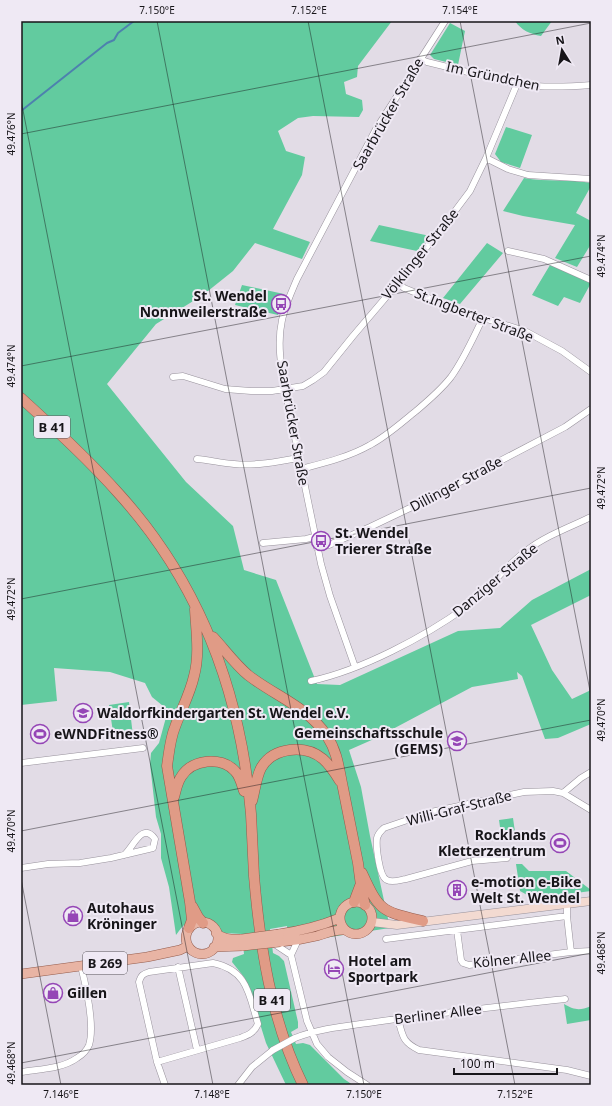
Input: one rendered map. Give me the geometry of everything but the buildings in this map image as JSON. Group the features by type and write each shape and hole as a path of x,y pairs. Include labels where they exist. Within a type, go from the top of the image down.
{"highway":[{"name":"B 41","path":"21,398 82,456 120,495 146,527 194,602 207,631 228,686 240,732 250,811 258,911 266,970 273,1003 283,1034 303,1085"},
{"path":"189,928 192,920 190,902 167,766 174,728 189,693 195,674 197,653 194,602"},
{"path":"207,631 247,674 301,709 318,725 327,737 334,750 340,767 365,905"},
{"path":"250,811 261,768 266,761 283,751 301,750 313,753 333,769 342,783"},
{"path":"173,799 181,776 188,768 202,762 216,762 228,765 236,772 250,811"},
{"path":"358,864 374,898 381,907 391,913 423,921"},
{"path":"354,902 360,884"},
{"path":"190,902 198,917 203,922"}],"main road":[{"path":"372,922 397,924 591,901"},
{"path":"214,947 243,942 298,940 335,930 345,930 358,934 367,930 372,922 371,912 365,905 354,902 345,907 340,918 341,924 345,930"},
{"path":"277,940 340,918"},
{"path":"216,933 217,943 206,953 201,954 191,950 186,942 186,935 189,928 203,922 211,926 220,936 243,942"},
{"name":"B 269","path":"21,974 147,957 180,950 188,946"}],"street":[{"name":"Saarbrücker Straße","path":"355,667 330,596 314,537 285,389 280,340 282,322 297,279 373,136 445,21"},
{"name":"Im Gründchen","path":"420,59 517,84 555,88 591,85"},
{"name":"Völklinger Straße","path":"173,377 183,376 225,389 272,391 303,386 324,372 398,283 470,191 486,158 517,84"},
{"path":"486,158 508,169 528,175 591,179"},
{"path":"508,252 544,259 591,280"},
{"name":"St.Ingberter Straße","path":"398,283 404,288 458,310 525,332 562,351 591,372"},
{"path":"300,469 344,456 369,446 391,432 437,394 451,377 466,354 483,318"},
{"name":"Dillinger Straße","path":"317,548 329,545 412,507 565,427 591,409"},
{"path":"197,459 234,464 255,464 274,463 298,458"},
{"name":"Danziger Straße","path":"311,681 333,676 355,667 433,630 485,592 513,562 528,550 554,534 591,516"},
{"path":"263,544 314,537"},
{"path":"21,762 143,748"},
{"path":"563,794 581,778 591,772"},
{"name":"Willi-Graf-Straße","path":"508,858 472,861 395,882 387,881 382,877 380,869 377,839 379,833 384,828 431,812 524,792 553,791 563,794 591,810"},
{"path":"21,868 48,864 80,863 124,855 152,848 155,839 148,833 142,833 129,851 124,855"},
{"name":"Kölner Allee","path":"567,904 571,952"},
{"path":"386,939 567,916"},
{"name":"Kölner Allee","path":"457,930 461,960 469,965 571,952 591,951"},
{"path":"277,940 291,955 307,1021 317,1044 328,1057 367,1085"},
{"path":"291,955 298,940"},
{"path":"157,1062 249,1034 256,1029 258,1024 241,977 232,969 213,963 149,972 143,974 140,978 139,982 157,1062 165,1085"},
{"path":"21,1072 64,1064 77,1059 89,1047 91,1036 90,1024 81,966"},
{"path":"178,967 196,1050"},
{"name":"Berliner Allee","path":"238,1085 252,1067 273,1050 295,1038 312,1032 398,1019 565,999"},
{"path":"398,1019 402,1035 408,1044 420,1050 567,1070 591,1076"}],"green space":[{"path":"21,21 392,21 358,66 357,77 344,82 346,94 362,100 363,110 359,117 313,116 298,118 278,131 286,151 305,157 302,175 273,229 310,242 302,259 255,243 233,271 203,295 156,324 107,384 186,482 233,526 244,570 276,580 317,684 340,685 458,631 500,628 532,600 591,569 591,595 531,625 552,670 572,699 591,690 591,724 558,738 545,739 522,676 517,672 518,679 472,687 374,739 349,750 361,787 390,928 290,943 287,926 270,929 273,953 284,961 298,1022 298,1028 291,1032 296,1044 303,1043 310,1045 344,1079 353,1085 286,1085 266,1043 248,985 244,977 232,962 233,958 244,954 242,934 223,933 207,920 197,919 186,924 176,935 169,887 161,858 161,834 156,817 150,764 151,753 159,743 168,710 152,697 145,683 110,672 54,668 57,701 21,705"},
{"path":"515,21 552,21 541,36 526,31"},
{"path":"450,23 465,31 458,65 434,59 430,55"},
{"path":"506,127 532,135 520,168 501,162 495,154"},
{"path":"524,178 591,183 591,186 576,213 591,221 591,244 577,267 555,258 575,225 503,211"},
{"path":"379,225 430,236 417,251 370,241"},
{"path":"487,243 503,253 460,304 443,298"},
{"path":"550,265 591,283 580,303 564,297 558,306 532,295"},
{"path":"242,285 284,294 278,315 235,305"},
{"path":"129,702 133,736 114,739 109,705"},
{"path":"513,818 516,839 502,841 499,820"},
{"path":"516,864 522,864 529,871 566,871 591,891 531,897 520,891"},
{"path":"564,1004 571,1008 577,1009 583,1009 591,1006 591,1020 567,1024"}],"waterway":[{"path":"21,111 107,43 114,40 118,33 134,21"}],"place":[{"name":"St. Wendel Nonnweilerstraße","path":"281,304"},
{"name":"St. Wendel Trierer Straße","path":"321,541"},
{"name":"Waldorfkindergarten St. Wendel e.V.","path":"83,713"},
{"name":"eWNDFitness®","path":"40,734"},
{"name":"Gemeinschaftsschule (GEMS)","path":"457,741"},
{"name":"Rocklands Kletterzentrum","path":"560,843"},
{"name":"e-motion e-Bike Welt St. Wendel","path":"457,890"},
{"name":"Autohaus Kröninger","path":"73,916"},
{"name":"Hotel am Sportpark","path":"334,969"},
{"name":"Gillen","path":"53,993"}]}
